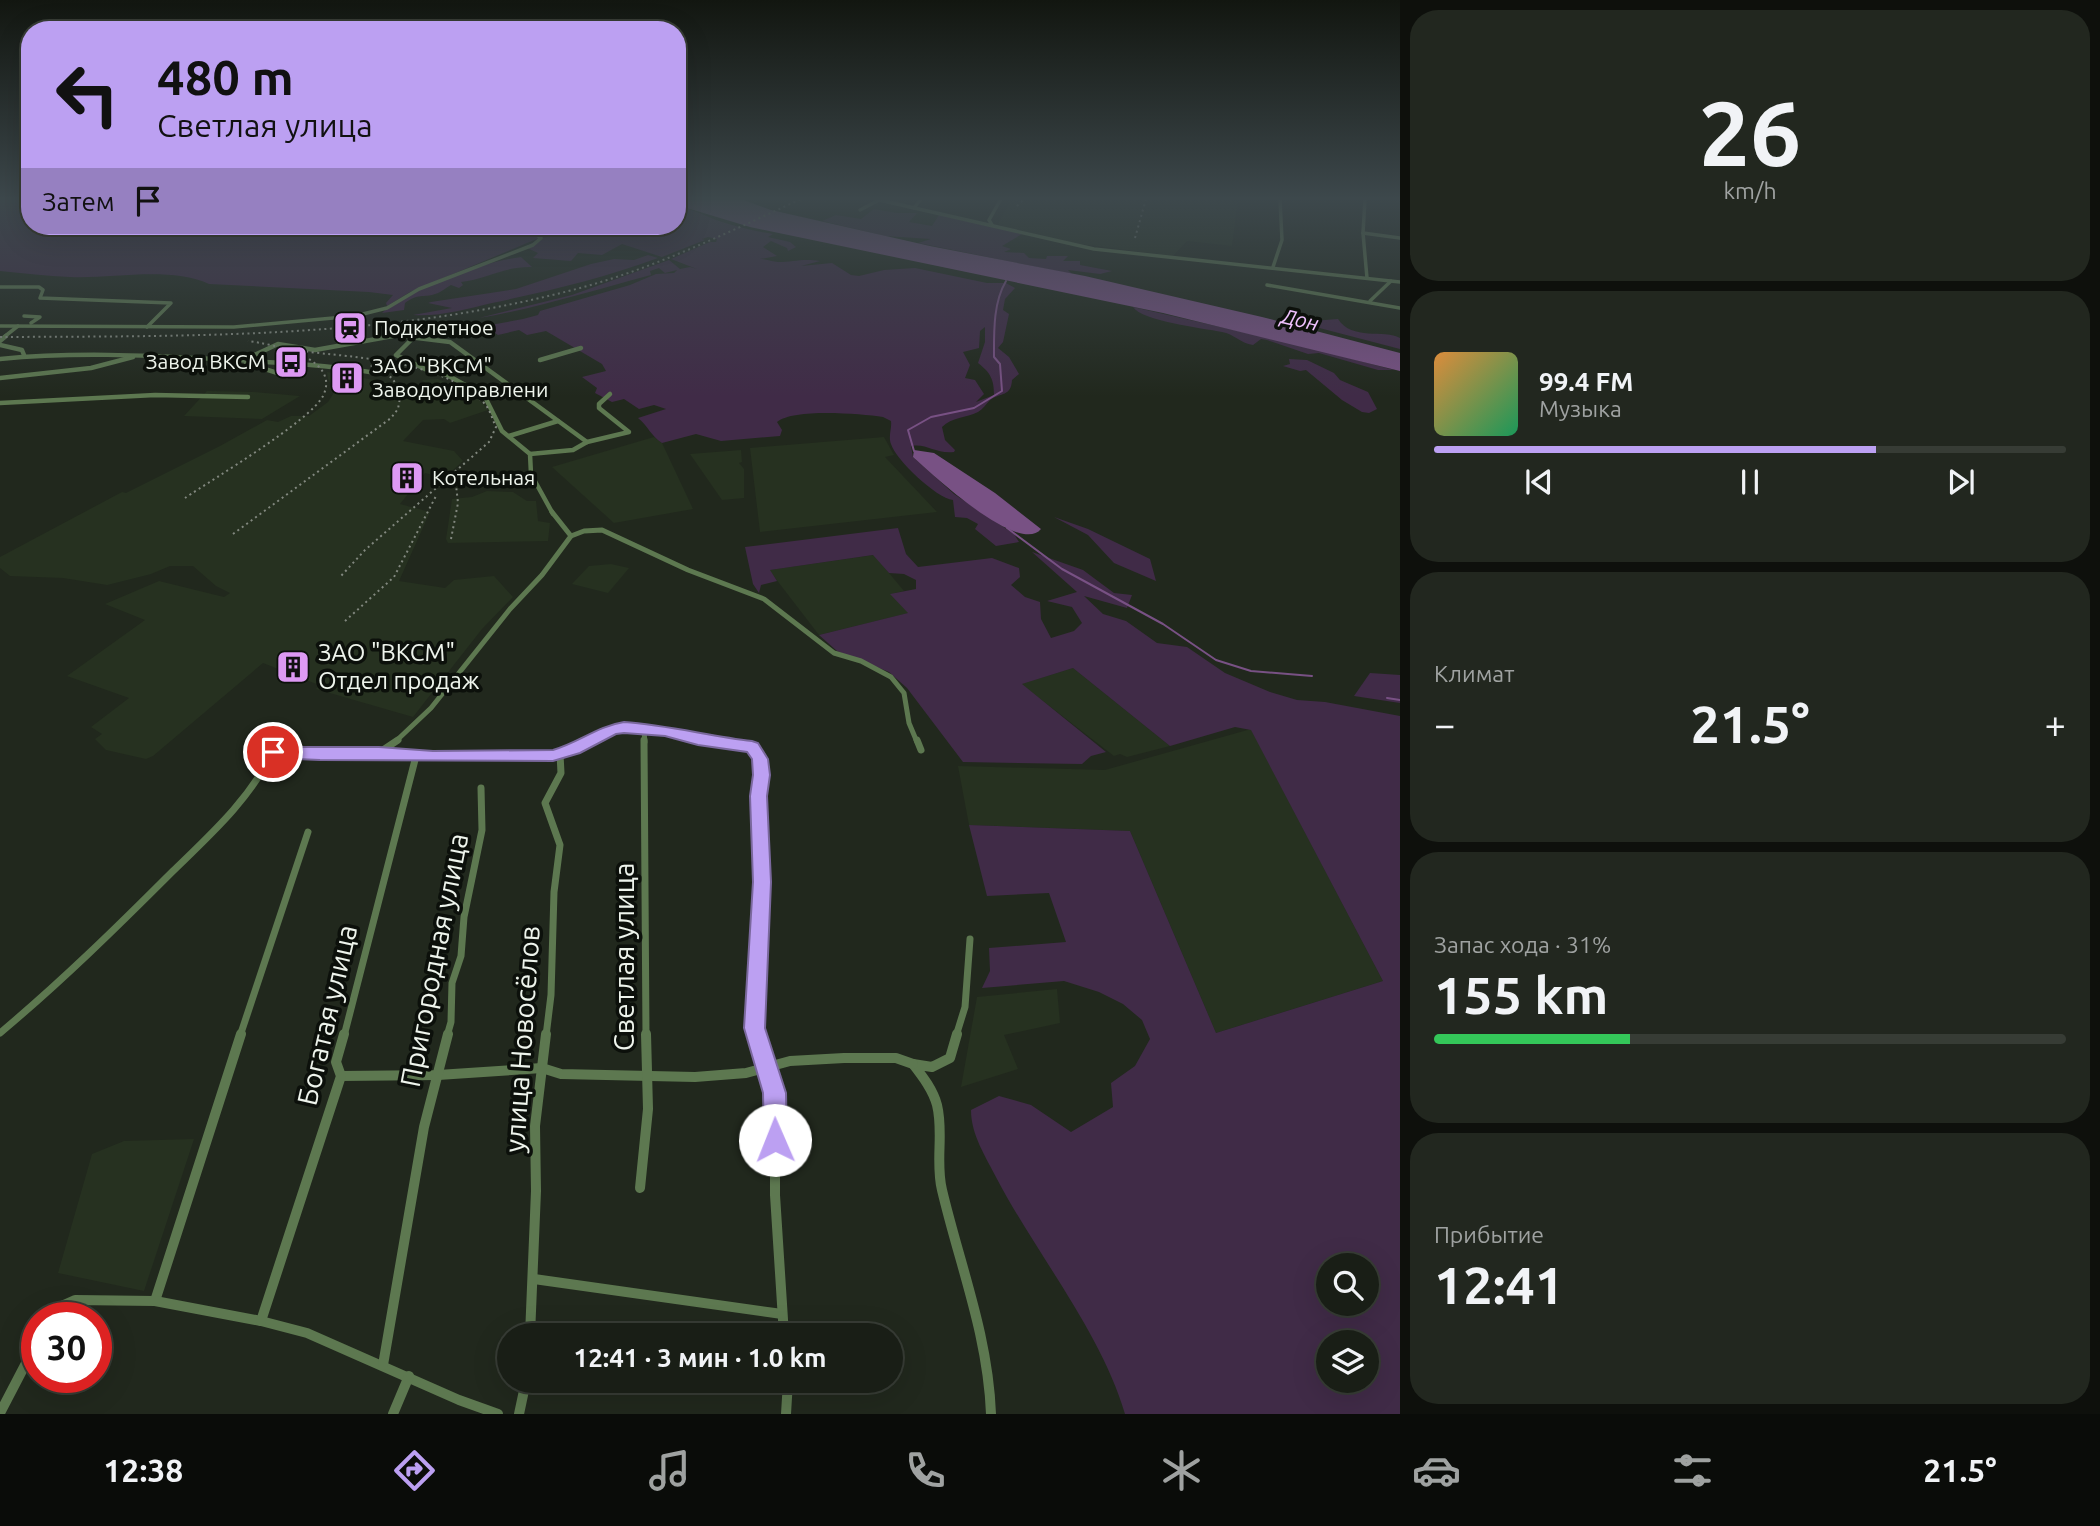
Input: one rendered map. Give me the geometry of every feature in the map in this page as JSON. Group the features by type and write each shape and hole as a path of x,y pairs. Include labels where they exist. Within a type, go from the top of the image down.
{"street":[{"path":"26,324 234,327 312,322 365,315 387,308 405,296 481,265"},
{"path":"1253,265 1400,282"},
{"path":"1366,265 1367,278"},
{"path":"1370,301 1391,281"},
{"path":"1266,285 1400,308"},
{"path":"0,287 39,287 43,290 40,298 171,303 172,305 147,327"},
{"path":"0,326 18,326 40,317 24,316"},
{"path":"18,326 0,343 22,350 24,355"},
{"path":"240,360 278,344 315,350 397,335 450,341 587,442"},
{"path":"413,335 396,355 425,369 447,375 476,391 486,399 499,428 530,454 573,450 587,442 629,432 599,408 599,404 610,394"},
{"path":"540,360 581,348"},
{"path":"0,359 24,355 135,356 341,366 376,373"},
{"path":"0,378 91,368 124,362 135,356"},
{"path":"240,360 287,376 300,373 300,367 296,365"},
{"path":"0,403 155,395 248,397"},
{"path":"509,436 558,421"},
{"path":"530,454 527,462 531,480 545,497 548,508 571,536"},
{"path":"379,753 397,741 424,715 506,613 541,576 563,543 571,536 584,531 602,530 688,570 764,599 834,653 861,661 891,677 904,692 909,723 920,750"},
{"path":"0,1032 133,911 233,811 265,771 273,752 416,756 560,754 574,750 612,729 637,727 665,730 698,740 752,747 760,759 762,775 758,796 762,882 755,1028 775,1093 775,1195 783,1323"},
{"name":"Светлая улица","path":"637,727 643,732 645,740 646,772 648,1109 640,1188"},
{"name":"улица Новосёлов","path":"531,1323 534,1279 535,1126 551,995 554,892 560,845 545,803 561,776 564,760 560,754"},
{"name":"Богатая улица","path":"261,1321 341,1076 336,1062 416,756"},
{"name":"Пригородная улица","path":"383,1365 424,1127 451,1022 452,983 461,956 464,917 482,830 481,788"},
{"path":"155,1301 236,1048 280,926 286,898 308,832"},
{"path":"341,1076 438,1075 542,1068 561,1074 695,1077 746,1073 790,1061 844,1058 896,1058 932,1067 950,1058 965,1007 970,939"},
{"path":"913,1064 925,1080 937,1105 940,1127 938,1160 944,1200 980,1320 991,1387 991,1414"},
{"path":"534,1279 782,1314"},
{"path":"70,1302 155,1301 261,1321 307,1333 498,1414"},
{"path":"0,1413 21,1373"},
{"path":"393,1414 409,1376"},
{"path":"519,1414 523,1393"},
{"path":"786,1414 787,1393"}],"shaded area":[{"path":"0,265 475,265 410,292 387,306 386,303 393,295 209,284 159,274 70,277 0,271"},
{"path":"485,265 532,267 513,268 461,282 463,285 459,288 451,285 437,293 410,300 405,303 404,310 382,313 409,294"},
{"path":"588,265 638,265 534,294 452,312 413,315 452,308 428,303 431,302 516,289"},
{"path":"655,265 697,269 687,265 835,265 851,275 859,276 884,270 915,268 987,283 1006,283 1015,288 1005,299 1003,310 1009,314 1003,342 998,348 1009,357 1019,374 1012,380 1010,389 990,400 978,412 950,421 942,427 945,440 954,452 911,446 913,457 954,494 1014,534 1019,542 996,546 975,529 978,524 967,518 955,517 953,500 927,486 894,451 890,441 891,421 883,417 812,413 777,422 782,430 780,436 721,441 696,434 662,443 638,418 666,409 654,405 639,409 624,399 612,402 595,393 597,388 582,377 606,371 602,364 546,331 527,335 519,330 498,335 485,326 538,315 540,311 630,285 656,274 674,273 677,270 665,273 659,268 650,271 651,275 544,304 479,318 572,295","holes":["985,327 985,342 978,363 991,377 994,395 976,402 984,394 975,380 965,378 970,365 963,352 979,348 980,331"]},
{"name":"Дон","path":"932,265 1028,265 1085,276 1262,317 1400,353 1400,371 1163,313"},
{"path":"1027,265 1080,265 1112,271 1100,274 1068,270 1072,274"},
{"path":"1133,307 1300,345 1394,370 1378,370 1319,353 1308,354 1267,340 1261,339 1253,345 1248,344 1226,333 1148,316"},
{"path":"1338,319 1351,330 1400,338 1400,349 1308,325 1312,321"},
{"path":"1289,359 1307,360 1334,373 1340,380 1368,392 1377,409 1369,413 1362,412 1342,400 1306,370 1283,366 1290,364"},
{"path":"327,372 393,383 398,387 398,397 427,395 427,385 422,380 438,379 474,395 484,405 488,410 450,423 444,419 423,420 403,441 454,451 463,461 444,478 425,473 400,504 430,512 399,581 445,588 454,580 494,576 513,597 482,629 413,717 316,689 319,685 263,663 153,756 146,759 106,750 95,739 102,734 91,727 129,698 67,676 145,620 105,604 159,581 224,597 230,593 216,586 193,566 170,566 151,574 107,585 63,578 10,576 0,568 0,557 122,492 126,493 267,420 278,422 291,416 309,416 328,402 335,391"},
{"path":"207,391 300,396 262,419 184,416"},
{"path":"654,437 662,443 693,509 614,523 552,467"},
{"path":"884,437 894,455 885,457 937,512 760,532 750,448"},
{"path":"741,450 742,462 739,463 744,469 744,498 722,500 690,454"},
{"path":"914,450 934,453 995,493 1041,529 1030,534 1014,531 996,522 956,494 923,466 913,457"},
{"path":"487,491 513,492 527,501 536,501 538,521 550,523 548,541 448,543 446,539 452,499 472,497"},
{"path":"1054,517 1088,529 1150,559 1156,581 1114,563 1088,535"},
{"path":"898,528 906,554 918,567 992,558 1019,568 1020,577 1011,585 1025,597 1040,602 1041,619 1051,638 1074,631 1082,623 1072,607 1047,601 1077,592 1032,552 1083,570 1114,593 1132,595 1127,608 1084,596 1103,614 1126,621 1157,643 1187,647 1225,673 1270,692 1297,700 1325,702 1400,716 1400,1414 1125,1414 1100,1353 1013,1208 976,1137 972,1119 971,1110 999,1096 1031,1105 1071,1132 1113,1107 1111,1083 1135,1066 1150,1039 1142,1020 1123,1004 1099,992 1064,981 982,988 990,971 989,948 1066,942 1049,893 987,896 969,825 1130,831 1216,1033 1383,981 1251,730 1235,727 1170,746 1073,668 1022,684 1106,752 1091,756 1082,764 963,762 907,688 889,672 837,651 819,635 908,613 890,594 916,589 916,580 904,574 889,573 873,555 770,570 777,581 761,585 759,593 753,584 745,547"},
{"path":"874,555 904,591 891,594 909,613 819,635 769,570"},
{"path":"611,564 629,568 608,593 572,584 589,566"},
{"path":"1073,668 1170,746 1127,757 1120,754 1114,756 1021,684"},
{"path":"1370,673 1400,675 1400,703 1354,696"},
{"path":"1251,729 1383,981 1216,1033 1130,831 969,825 958,766 1105,770"},
{"path":"1057,989 1060,1023 1004,1035 1018,1069 961,1087 977,997"},
{"path":"194,1139 144,1291 58,1273 92,1154 124,1141"}],"waterway":[{"path":"914,451 908,430 931,417 974,408 1002,391 1000,364 994,357 994,328 996,308 1006,281"},
{"path":"1007,528 1062,569 1163,624 1216,660 1251,671 1312,676"},
{"path":"1387,698 1400,700"}],"railway":[{"path":"0,337 219,335 365,326 509,305 609,280 650,265"},
{"path":"185,498 300,420 323,396 326,383 323,371 314,362 287,349 248,341"},
{"path":"301,351 372,359 422,369 446,378 484,403 496,427 489,442 365,550 341,576"},
{"path":"233,534 391,418 398,409 401,392 392,378 370,365"},
{"path":"451,539 458,503 456,485 463,470"},
{"path":"345,621 394,577 437,494"}],"place":[{"name":"Подклетное","path":"350,328"},
{"name":"Завод ВКСМ","path":"291,362"},
{"name":"ЗАО \"ВКСМ\" Заводоуправлени","path":"347,378"},
{"name":"Котельная","path":"407,478"},
{"name":"ЗАО \"ВКСМ\" Отдел продаж","path":"293,667"}],"route":[{"path":"273,752 320,755 379,753 433,757 531,753 553,755 574,750 592,738 624,727 665,730 698,740 752,747 760,759 762,775 758,796 762,882 755,1028 775,1093 775,1140"}]}
